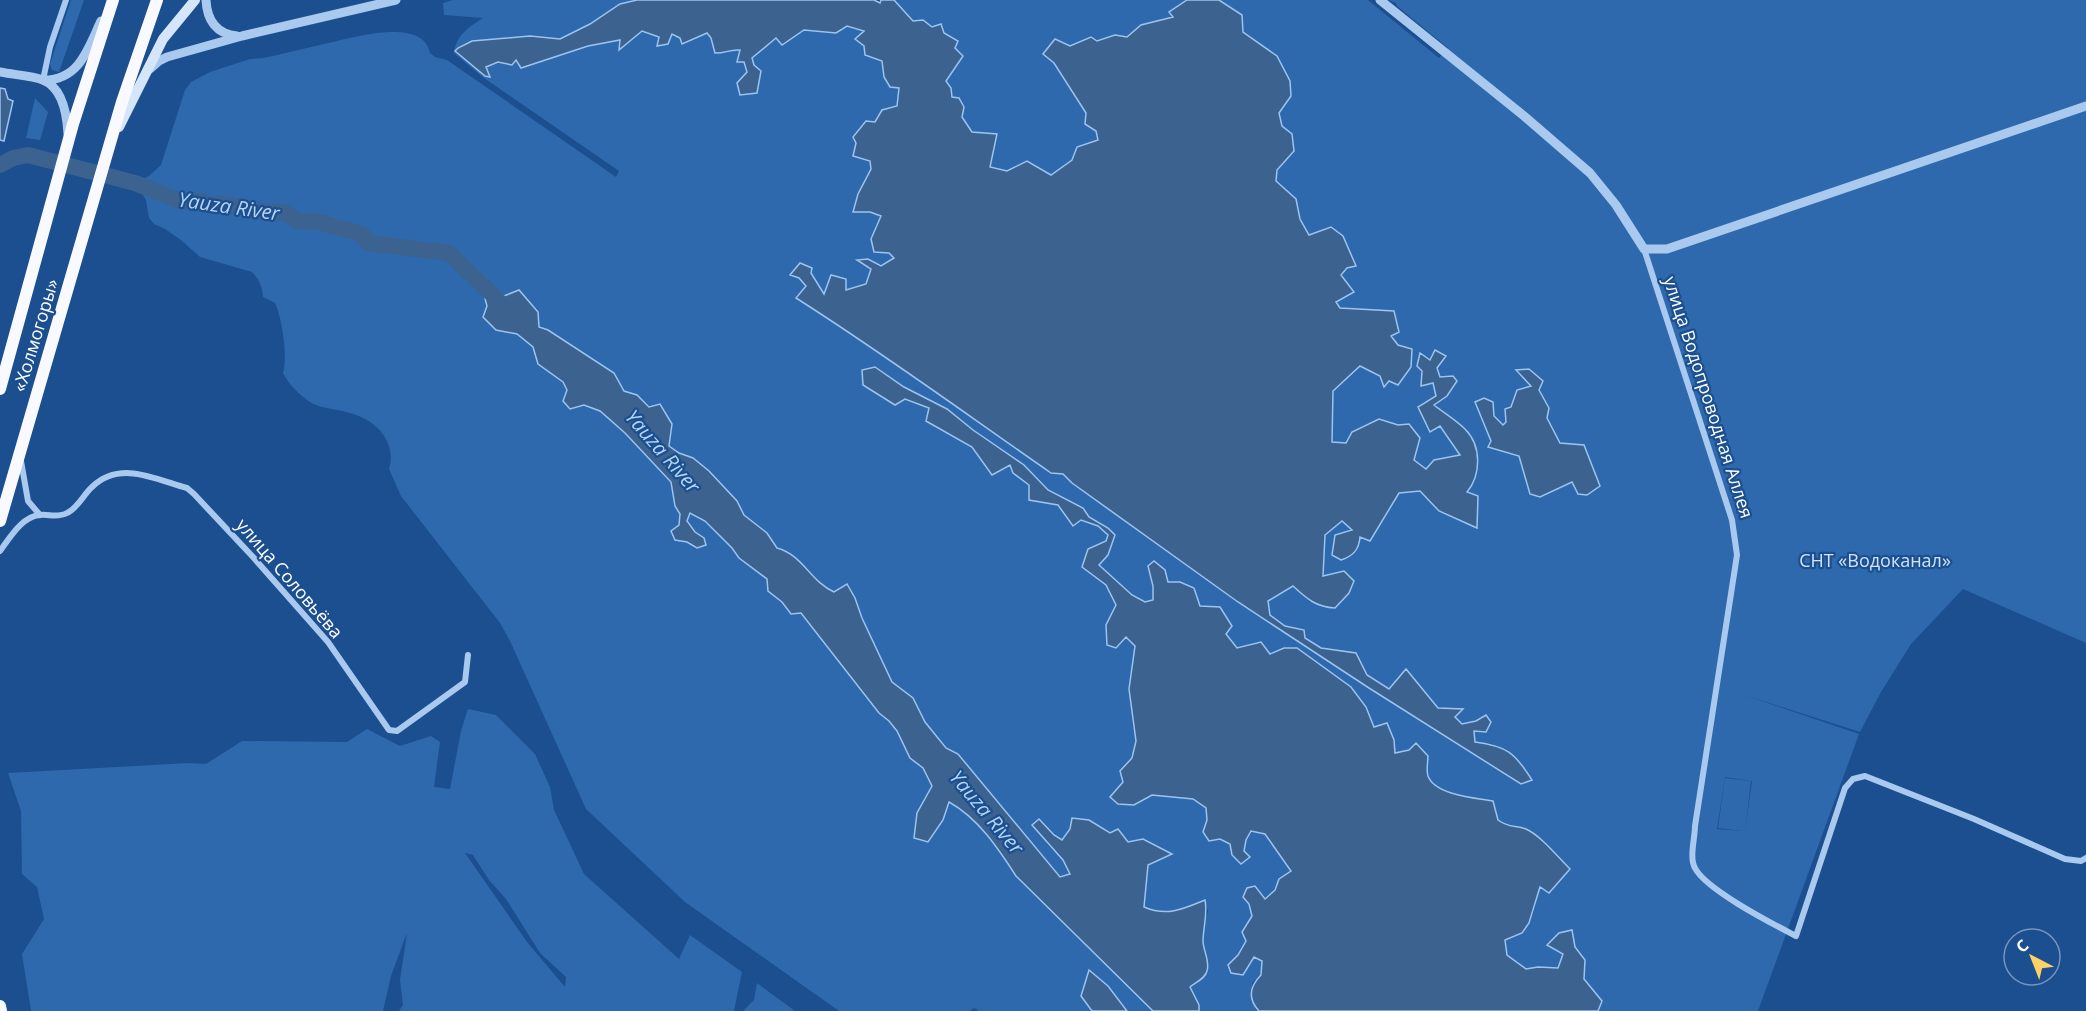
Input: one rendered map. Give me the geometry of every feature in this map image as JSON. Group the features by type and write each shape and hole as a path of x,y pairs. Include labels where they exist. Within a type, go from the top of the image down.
{"highway":[{"path":"68,140 113,0"},
{"path":"108,152 122,102 157,0"},
{"name":"«Холмогоры»","path":"0,389 68,140"},
{"name":"«Холмогоры»","path":"0,521 108,152"},
{"path":"0,1006 1,1011"}],"main road":[{"path":"108,152 142,77 163,39 195,0"}],"street":[{"path":"42,80 66,0"},
{"path":"0,72 42,80 60,79 72,72 113,0"},
{"path":"206,0 208,18 213,25 228,35 242,36"},
{"path":"142,77 159,61 167,57 242,36 396,0"},
{"name":"улица Водопроводная Аллея","path":"1380,0 1524,116 1590,174 1616,206 1644,249 1728,509 1737,555 1695,826 1693,863 1701,876 1757,916 1796,936 1845,788 1853,778 1865,776 1981,822 2065,859 2081,861 2086,858"},
{"path":"42,80 50,85 60,98 66,112 68,140"},
{"path":"1644,249 1667,249 2086,106"},
{"path":"19,451 28,501 40,514"},
{"name":"улица Соловьёва","path":"0,551 27,520 40,514 54,516 66,514 92,487 109,475 115,472 132,473 187,488 253,557 328,642 389,730 397,731 465,682 468,655"}],"green space":[{"path":"71,0 84,0 59,72 52,70 50,64"},
{"name":"СНТ «Водоканал»","path":"453,0 637,0 620,4 590,24 560,39 530,36 472,41 490,77 486,67 498,62 512,65 516,60 521,68 588,46 621,40 620,49 642,30 659,37 657,45 672,33 681,38 683,44 707,33 720,53 730,49 740,50 738,62 744,62 747,72 737,83 741,95 754,65 752,58 777,38 782,45 804,30 836,33 847,26 865,32 855,39 864,46 865,55 882,61 884,77 899,88 897,106 870,161 871,169 858,194 854,212 870,212 881,216 875,227 894,258 881,266 868,259 858,261 871,269 866,285 824,295 811,272 799,278 807,286 796,298 893,362 1051,473 1063,474 1072,483 1238,602 1521,784 1532,779 1493,744 1475,742 1476,721 1462,724 1455,717 1462,710 1438,708 1406,670 1389,689 1367,675 1355,653 1321,648 1305,638 1304,630 1285,626 1270,615 1268,601 1293,586 1310,602 1323,577 1325,535 1342,521 1369,541 1399,493 1420,491 1439,511 1467,492 1478,456 1434,405 1447,396 1437,368 1420,354 1422,386 1433,383 1436,396 1418,408 1430,432 1440,426 1461,455 1434,460 1426,469 1414,460 1420,438 1398,425 1379,419 1346,443 1332,442 1333,391 1360,366 1380,376 1385,386 1389,380 1398,345 1391,336 1394,311 1340,308 1336,301 1342,275 1355,266 1309,236 1300,219 1296,199 1276,181 1277,170 1294,151 1282,126 1279,113 1291,96 1277,56 1243,32 1242,15 1219,0 1368,0 1439,58 1448,48 1396,3 1389,0 2086,0 2086,643 1963,589 1911,644 1881,692 1860,732 1744,695 1859,734 1758,1011 1598,1011 1602,1001 1584,979 1585,960 1575,947 1548,946 1563,954 1558,968 1526,969 1507,955 1505,940 1522,930 1531,919 1540,887 1570,869 1549,847 1531,832 1497,820 1493,801 1466,797 1439,788 1428,776 1428,756 1415,743 1409,750 1395,753 1394,740 1374,727 1366,707 1284,648 1270,654 1261,642 1237,648 1210,606 1200,607 1148,566 1153,586 1153,600 1145,602 1132,595 1099,565 1108,555 1108,535 1106,541 1088,549 1116,605 1106,625 1126,637 1135,646 1132,718 1136,741 1132,758 1120,771 1123,781 1110,797 1118,804 1134,805 1151,795 1193,799 1206,808 1211,825 1217,834 1231,845 1232,855 1244,852 1246,840 1251,831 1265,834 1291,871 1279,879 1268,896 1249,904 1252,916 1242,932 1246,941 1238,955 1228,965 1248,968 1254,956 1262,961 1261,975 1252,983 1254,1005 1259,1011 1199,1011 1199,1005 1190,987 1204,977 1206,956 1203,945 1204,925 1208,911 1205,900 1169,911 1144,907 1148,865 1172,854 1143,839 1128,842 1088,820 1072,819 1070,829 1062,840 1054,835 1046,843 1063,860 1070,875 1060,877 958,754 946,748 925,722 913,698 892,682 847,584 834,592 819,581 794,556 777,549 767,533 744,515 737,501 693,458 669,446 672,424 637,395 624,391 614,373 548,330 539,327 493,288 483,287 496,330 517,334 533,347 538,364 563,382 567,390 564,401 570,409 584,405 600,411 625,433 671,482 675,506 680,514 675,540 687,542 697,548 704,538 695,532 687,521 690,513 705,521 739,558 768,579 768,591 782,602 790,614 801,613 879,713 889,721 910,758 923,768 932,786 917,813 943,820 949,802 969,817 995,844 1016,876 1153,1011 1127,1011 1108,986 1081,996 1092,1011 979,1011 974,1008 970,1011 839,1011 685,902 586,809 500,623 401,496 389,469 391,453 386,438 369,421 350,413 316,405 297,391 283,373 285,347 278,310 275,303 263,297 255,275 252,272 200,257 181,240 154,224 149,218 146,200 135,183 149,176 161,165 185,90 191,82 210,72 250,59 264,58 383,32 414,35 424,41 430,53 435,57 447,60 616,177 619,171 484,78 454,53 460,36 483,18 444,15 443,3","holes":["875,367 904,387 947,409 1024,465 1048,490 1083,508 1089,517 1108,528 1108,535 1098,526 1081,520 1058,505 1030,500 1029,485 1013,473 1010,464 992,475 972,447 926,421 930,408 905,399 895,405 863,385","1725,777 1752,781 1745,832 1751,781 1725,778 1718,828 1743,831 1717,829"]},
{"path":"894,0 1187,0 1169,12 1173,17 1141,25 1127,37 1115,35 1097,41 1091,37 1070,46 1055,39 1043,53 1054,63 1087,113 1085,124 1096,131 1098,140 1051,175 1027,162 1007,171 990,167 997,135 972,132 961,116 946,80 963,56 932,27 913,21"},
{"path":"35,98 48,112 40,140 26,138"},
{"path":"468,709 496,715 535,754 550,787 554,810 584,874 679,959 690,935 742,972 734,1011 399,1011 403,1005 400,980 407,933 391,976 383,1011 31,1011 22,954 44,919 37,887 22,874 21,811 8,773 206,764 242,741 347,742 367,729 400,746 431,736 440,742 434,787 450,789 461,731","holes":["465,853 473,855 489,880 506,899 540,953 566,977 565,987 527,942"]},
{"path":"757,983 795,1011 743,1011 754,1000"}],"water":[{"path":"637,0 874,0 880,3 881,0 894,0 913,21 923,20 932,27 941,24 944,33 958,41 955,48 963,56 946,81 951,88 952,97 959,98 964,107 962,117 972,132 997,134 990,167 1007,171 1027,161 1051,175 1072,160 1077,147 1098,140 1096,131 1085,124 1086,113 1054,63 1043,54 1055,39 1070,46 1091,37 1097,41 1115,35 1127,37 1141,25 1173,17 1169,12 1187,0 1219,0 1242,15 1243,32 1277,56 1290,81 1291,96 1279,113 1282,126 1292,134 1294,151 1277,170 1276,181 1296,199 1300,219 1309,235 1331,227 1343,236 1356,266 1347,268 1341,275 1354,292 1336,302 1340,308 1394,311 1399,332 1391,336 1398,345 1412,349 1411,367 1398,385 1389,381 1384,387 1380,376 1360,366 1333,391 1332,442 1346,443 1352,432 1379,419 1398,425 1409,424 1420,438 1414,460 1426,469 1434,460 1460,455 1440,426 1430,432 1418,407 1436,396 1433,383 1421,386 1422,371 1417,366 1420,353 1430,360 1435,350 1446,356 1437,368 1440,377 1453,376 1457,381 1447,396 1434,405 1471,436 1478,460 1475,477 1467,492 1478,496 1477,528 1439,511 1420,491 1399,493 1370,541 1360,537 1357,549 1349,557 1341,560 1332,555 1335,535 1352,530 1342,521 1325,535 1323,576 1344,571 1354,581 1349,593 1335,608 1322,606 1312,601 1293,586 1268,601 1270,615 1285,626 1304,630 1305,638 1321,648 1356,653 1367,675 1389,689 1406,669 1438,708 1463,709 1455,717 1462,724 1476,721 1486,715 1491,722 1486,732 1474,731 1475,742 1495,746 1509,752 1532,780 1521,784 1369,688 1238,602 1072,483 1063,474 1051,473 893,362 796,298 806,286 799,278 790,275 800,263 812,268 811,273 824,294 831,275 846,279 846,290 866,284 871,269 857,260 868,259 881,266 894,258 889,253 874,252 871,239 881,216 870,212 853,212 858,194 871,169 870,161 853,156 856,143 853,137 866,121 875,122 882,110 897,106 899,88 890,87 884,77 882,61 865,55 864,46 855,39 864,31 847,26 836,33 804,30 782,45 776,38 752,58 754,65 761,71 757,93 740,95 737,83 747,72 744,62 737,62 740,50 715,53 711,38 707,33 682,44 680,38 672,34 668,44 657,46 659,37 642,31 619,50 620,40 588,46 521,68 516,60 512,65 498,62 486,67 490,77 485,76 455,51 472,41 530,36 560,39 590,24 620,4"},
{"path":"0,88 5,89 8,99 13,101 4,141 0,140"},
{"path":"487,286 504,296 519,290 538,312 539,327 548,330 614,373 624,391 637,395 649,407 660,404 672,424 669,446 693,458 709,471 737,501 744,515 767,533 777,548 794,556 826,588 834,592 847,584 892,682 913,698 925,722 946,748 958,754 1060,877 1070,874 1063,860 1032,825 1039,819 1062,840 1070,829 1072,818 1089,820 1110,833 1118,829 1128,842 1143,839 1172,854 1148,865 1144,907 1168,912 1205,900 1203,942 1208,968 1206,974 1190,987 1199,1005 1199,1011 1153,1011 1016,876 995,844 978,825 949,802 943,820 928,842 914,838 917,813 932,786 923,768 910,758 897,731 879,713 801,613 791,614 782,602 768,591 767,579 739,558 705,521 690,513 687,521 695,532 704,538 706,545 697,548 687,542 675,540 671,531 679,525 680,514 675,506 671,482 625,433 600,411 584,405 570,409 563,401 567,390 563,382 538,364 533,347 517,334 496,330 483,317 487,306 482,287"},
{"path":"875,367 904,387 947,409 1024,465 1048,490 1083,508 1089,517 1108,528 1115,535 1108,555 1099,565 1132,595 1145,602 1153,600 1153,586 1148,566 1154,561 1165,570 1168,582 1180,582 1194,588 1200,606 1220,607 1232,626 1226,634 1237,648 1261,642 1270,654 1284,648 1297,648 1351,687 1366,707 1374,727 1387,723 1394,740 1395,753 1409,750 1416,743 1428,756 1427,774 1439,788 1456,795 1493,801 1498,820 1526,829 1543,841 1570,869 1549,893 1540,887 1529,923 1522,933 1505,940 1507,955 1526,969 1558,968 1563,954 1547,945 1559,933 1572,930 1575,947 1585,960 1584,979 1602,1001 1598,1011 1259,1011 1251,997 1251,992 1254,983 1261,975 1262,961 1254,957 1243,975 1231,973 1228,965 1238,955 1246,941 1242,932 1252,916 1249,904 1243,897 1247,888 1255,886 1265,899 1275,890 1279,879 1291,871 1265,834 1251,831 1244,851 1250,857 1241,864 1232,855 1230,844 1220,839 1209,841 1203,832 1207,820 1206,808 1193,799 1152,795 1134,805 1118,804 1110,797 1123,782 1120,771 1132,758 1136,741 1129,689 1135,646 1126,637 1116,648 1107,645 1106,625 1116,605 1106,585 1082,567 1088,549 1106,541 1108,535 1098,526 1081,520 1073,526 1058,505 1029,500 1029,485 1013,473 1010,465 992,475 972,447 926,421 929,408 905,399 895,405 863,385 862,370"},
{"path":"1529,369 1543,381 1539,390 1549,408 1547,418 1560,443 1584,445 1600,486 1587,495 1578,494 1572,482 1540,497 1530,494 1519,456 1488,447 1491,441 1475,402 1484,398 1493,402 1494,416 1503,425 1506,422 1505,409 1511,407 1517,390 1531,386 1516,370"},
{"path":"1089,970 1108,986 1127,1011 1092,1011 1081,996"}],"waterway":[{"name":"Yauza River","path":"0,165 13,158 28,155 135,183 180,201 202,201 212,206 219,204 243,207 253,211 284,212 298,221 315,221 362,234 368,243 449,253 498,300"}]}
